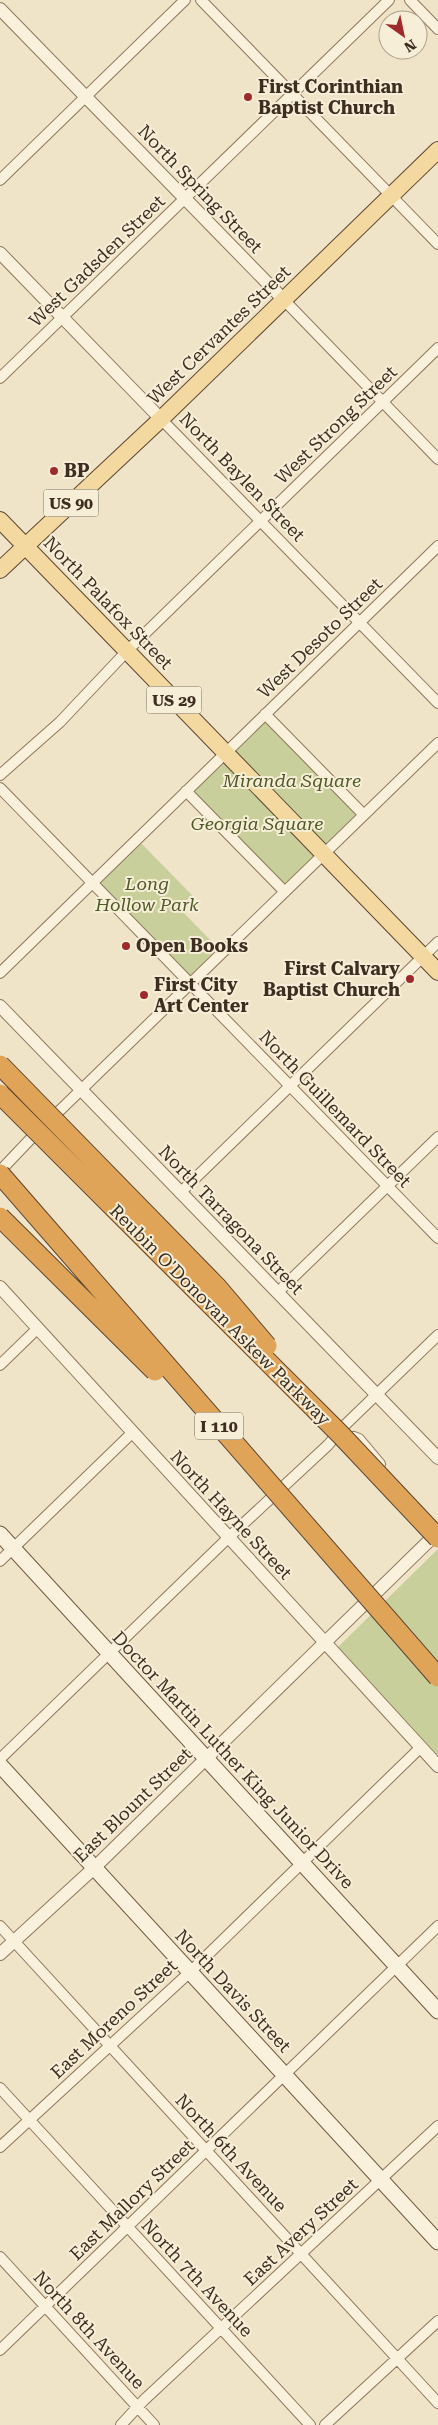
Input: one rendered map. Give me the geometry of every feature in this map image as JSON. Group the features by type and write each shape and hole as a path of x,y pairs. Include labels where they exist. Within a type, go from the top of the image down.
{"highway":[{"path":"0,1065 217,1287 334,1439"},
{"name":"Reubin O'Donovan Askew Parkway","path":"0,1094 334,1439 438,1538"},
{"name":"I 110","path":"0,1172 438,1677"},
{"path":"0,1217 132,1346 266,1492 325,1548"}],"main road":[{"name":"West Cervantes Street","path":"24,546 161,419 438,150"},
{"name":"North Palafox Street","path":"0,520 438,972"},
{"name":"US 90","path":"0,570 24,546"},
{"name":"Doctor Martin Luther King Junior Drive","path":"0,1534 438,2011"},
{"name":"North Davis Street","path":"0,1765 438,2242"}],"street":[{"path":"0,180 185,0"},
{"path":"201,0 438,244"},
{"name":"West Gadsden Street","path":"0,378 389,0"},
{"path":"410,0 438,29"},
{"name":"North Spring Street","path":"0,9 438,459"},
{"name":"North Baylen Street","path":"0,254 438,704"},
{"name":"West Strong Street","path":"0,775 60,722 127,651 438,348"},
{"name":"West Desoto Street","path":"0,973 438,546"},
{"path":"265,714 364,816"},
{"path":"0,1172 80,1089 438,744"},
{"name":"North Guillemard Street","path":"0,788 438,1238"},
{"path":"186,790 285,892"},
{"path":"180,1193 438,942"},
{"name":"North Tarragona Street","path":"0,1006 438,1458"},
{"path":"278,1293 438,1137"},
{"name":"North Hayne Street","path":"0,1287 438,1766"},
{"path":"0,1365 37,1329"},
{"path":"0,1759 228,1538 334,1439 438,1335"},
{"path":"0,1561 132,1433"},
{"path":"334,1439 354,1436 358,1439 438,1527"},
{"name":"East Blount Street","path":"0,1954 94,1868 438,1532"},
{"name":"East Moreno Street","path":"0,2147 190,1972 421,1747"},
{"name":"North 6th Avenue","path":"0,1926 438,2403"},
{"name":"East Mallory Street","path":"0,2350 438,1926"},
{"name":"North 7th Avenue","path":"0,2088 310,2425"},
{"name":"East Avery Street","path":"121,2425 137,2407 438,2126"},
{"name":"North 8th Avenue","path":"0,2257 154,2425"},
{"path":"325,2425 438,2321"}],"green space":[{"path":"265,714 364,815 285,892 186,791"},
{"name":"Long Hollow Park","path":"137,839 192,895 179,908 223,953 191,984 92,883"},
{"path":"438,1549 438,1757 337,1648"}],"place":[{"name":"First Corinthian Baptist Church","path":"248,97"},
{"name":"BP","path":"54,471"},
{"name":"Open Books","path":"126,946"},
{"name":"First Calvary Baptist Church","path":"410,979"},
{"name":"First City Art Center","path":"144,995"}],"park label":[{"name":"Miranda Square","path":"292,781"},
{"name":"Georgia Square","path":"257,824"}]}
